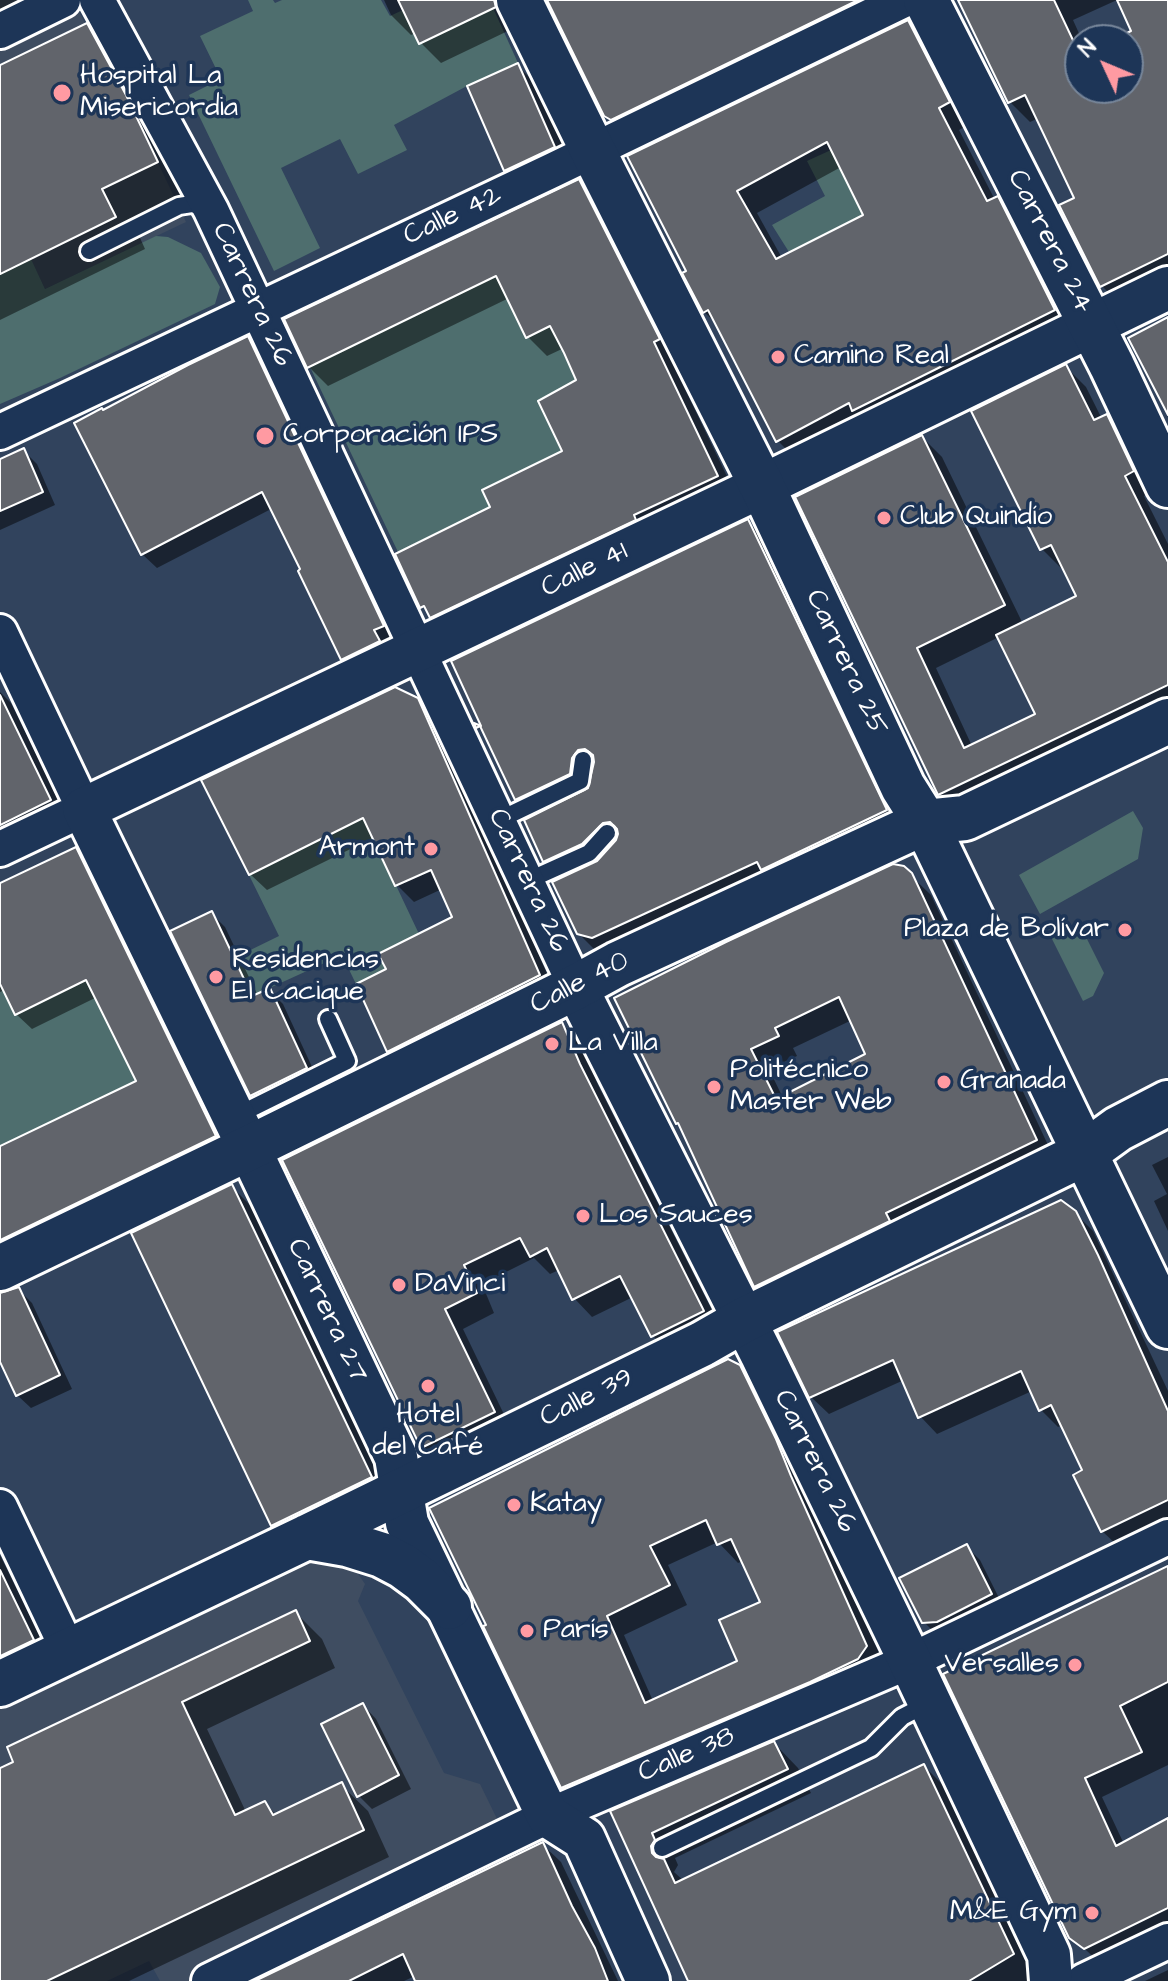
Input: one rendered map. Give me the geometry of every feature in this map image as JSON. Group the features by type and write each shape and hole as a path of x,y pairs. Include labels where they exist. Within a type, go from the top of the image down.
{"main road":[{"name":"Carrera 25","path":"519,0 762,486 903,787 925,822 1168,1326"},
{"name":"Carrera 24","path":"926,0 1091,325 1168,485"},
{"name":"Calle 40","path":"0,1268 242,1133 576,987 618,964 925,822 965,818 1168,721"},
{"name":"Calle 39","path":"0,1684 702,1344 744,1320 1085,1153 1118,1129 1168,1103"},
{"path":"307,1537 347,1544 382,1555 422,1580 449,1607"}],"street":[{"path":"0,31 63,0"},
{"name":"Carrera 26","path":"97,0 211,210 576,987 744,1320 910,1661 1049,1955 1051,1981"},
{"name":"Calle 42","path":"0,432 904,0"},
{"name":"Calle 41","path":"0,849 762,486 1168,288"},
{"name":"Carrera 27","path":"0,632 396,1457 407,1523 548,1816"},
{"path":"0,1507 69,1652"},
{"name":"Calle 38","path":"222,1978 548,1816 910,1661 1168,1537"},
{"path":"548,1816 584,1839 648,1981"},
{"path":"1084,1981 1168,1941"}],"lane":[{"path":"89,251 179,206 192,204 211,210"},
{"path":"499,820 580,781 583,760"},
{"path":"527,881 589,853 607,833"},
{"path":"242,1133 347,1061 328,1019"},
{"path":"662,1848 871,1748 902,1717 929,1703"}],"shaded area":[{"name":"Hospital La Misericordia","path":"0,0 73,0 85,23 91,21 186,222 45,289 0,195"},
{"path":"309,1556 352,1565 365,1584 358,1601 444,1773 480,1784 501,1827 189,1981 160,1981 149,1961 107,1981 0,1981 0,1704"}],"green space":[{"path":"248,0 273,0 275,3 282,0 381,0 390,16 403,10 420,44 493,8 518,63 394,125 407,150 358,174 340,139 281,168 320,248 274,271 189,95 221,79 200,36 253,11"},
{"path":"831,150 883,254 828,233 789,252 772,225 825,196 807,161"},
{"path":"156,236 168,237 201,253 220,287 215,304 0,404 0,274 31,259 45,289"},
{"path":"496,276 526,338 550,326 576,380 538,401 562,451 482,490 490,507 398,552 310,367"},
{"path":"359,807 419,934 378,954 386,969 356,984 342,955 252,996 234,958 279,936 249,875 328,835"},
{"path":"1133,811 1143,828 1138,859 1040,914 1019,875"},
{"path":"1079,923 1104,973 1093,996 1083,1001 1051,937"},
{"path":"86,980 137,1082 14,1139 0,1188 0,984 15,1014"}],"building":[{"path":"398,0 494,0 496,7 419,44"},
{"path":"547,0 858,0 611,120 604,116"},
{"path":"958,0 1054,0 1065,24 1064,104 1144,104 1144,24 1128,24 1117,0 1168,0 1168,254 1100,287 1059,205 1074,198 1025,95 1008,103"},
{"path":"908,20 950,102 939,108 987,201 998,196 1055,310 852,411 849,403 776,442 708,310 703,313 682,273 686,271 627,156","holes":["827,142 863,215 776,259 737,191"]},
{"name":"Hospital La Misericordia","path":"87,23 158,162 102,189 116,217 0,274 0,65"},
{"path":"518,63 555,147 504,171 467,86"},
{"path":"579,179 660,339 654,342 718,476 634,515 636,520 430,618 424,606 420,608 395,554 490,507 482,490 562,451 538,401 576,380 564,353 550,326 526,338 496,276 307,368 284,319"},
{"path":"1168,317 1168,415 1128,338"},
{"path":"248,336 384,626 374,630 380,641 341,660 262,492 141,555 74,423"},
{"path":"1066,364 1094,420 1107,414 1134,471 1125,476 1168,562 1168,685 938,795 795,497 922,435 1005,605 917,648 964,748 1035,714 996,635 1076,596 1051,545 1040,550 971,411"},
{"path":"24,448 43,492 0,511 0,459"},
{"path":"748,519 887,810 761,870 757,862 592,938 577,934 552,882 597,861 616,840 617,829 610,822 603,823 582,844 543,862 524,820 588,788 593,755 585,749 578,750 572,758 570,774 515,800 480,726 476,728 474,723 481,726 451,661"},
{"path":"395,687 418,698 540,975 387,1052 356,984 386,969 378,954 452,917 431,870 395,886 363,818 249,875 201,780"},
{"path":"0,695 51,800 0,825"},
{"path":"76,847 216,1136 0,1240 0,1146 136,1081 86,980 15,1015 0,984 0,883"},
{"path":"893,864 904,866 912,873 1037,1140 886,1213 890,1221 754,1287 678,1123 614,998","holes":["839,997 865,1054 776,1099 751,1049 779,1036 775,1028"]},
{"path":"212,911 252,996 270,988 307,1068 250,1096 170,931"},
{"path":"562,1022 704,1311 651,1337 620,1276 572,1300 547,1248 530,1257 520,1238 464,1265 477,1293 445,1309 495,1412 421,1448 282,1160"},
{"path":"232,1184 372,1477 271,1526 131,1233"},
{"path":"1061,1200 1076,1211 1168,1411 1168,1500 1101,1532 1073,1475 1082,1470 1051,1405 1039,1411 1021,1371 918,1418 893,1360 809,1398 777,1332"},
{"path":"19,1287 60,1375 16,1396 0,1362 0,1293"},
{"path":"728,1359 740,1365 776,1439 867,1646 858,1659 810,1682 561,1788 429,1508","holes":["706,1520 717,1545 731,1539 760,1602 719,1620 737,1661 645,1703 607,1616 670,1585 650,1546"]},
{"path":"967,1544 992,1594 937,1622 922,1623 899,1578"},
{"path":"1168,1566 1168,1682 1120,1706 1142,1752 1085,1778 1116,1846 1168,1818 1168,1908 1084,1949 1069,1938 943,1674"},
{"path":"0,1570 34,1640 0,1656"},
{"path":"296,1610 310,1641 182,1702 235,1815 265,1801 273,1815 342,1782 364,1830 47,1981 0,1981 0,1768 13,1762 7,1747"},
{"path":"363,1703 399,1775 357,1797 321,1724"},
{"path":"774,1741 788,1769 652,1833 655,1840 651,1846 652,1853 664,1859 675,1883 924,1764 1014,1954 969,1981 688,1981 610,1811"},
{"path":"543,1842 608,1981 415,1981 403,1954 349,1981 255,1981"}],"place":[{"name":"Hospital La Misericordia","path":"62,93"},
{"name":"Camino Real","path":"778,357"},
{"name":"Corporación IPS","path":"265,436"},
{"name":"Club Quindío","path":"884,518"},
{"name":"Armont","path":"431,849"},
{"name":"Plaza de Bolívar","path":"1125,930"},
{"name":"Residencias El Cacique","path":"216,977"},
{"name":"La Villa","path":"552,1044"},
{"name":"Granada","path":"944,1082"},
{"name":"Politécnico Master Web","path":"714,1087"},
{"name":"Los Sauces","path":"583,1216"},
{"name":"DaVinci","path":"399,1285"},
{"name":"Hotel del Café","path":"428,1386"},
{"name":"Katay","path":"514,1505"},
{"name":"París","path":"527,1631"},
{"name":"Versalles","path":"1075,1665"},
{"name":"M&E Gym","path":"1092,1913"}]}
